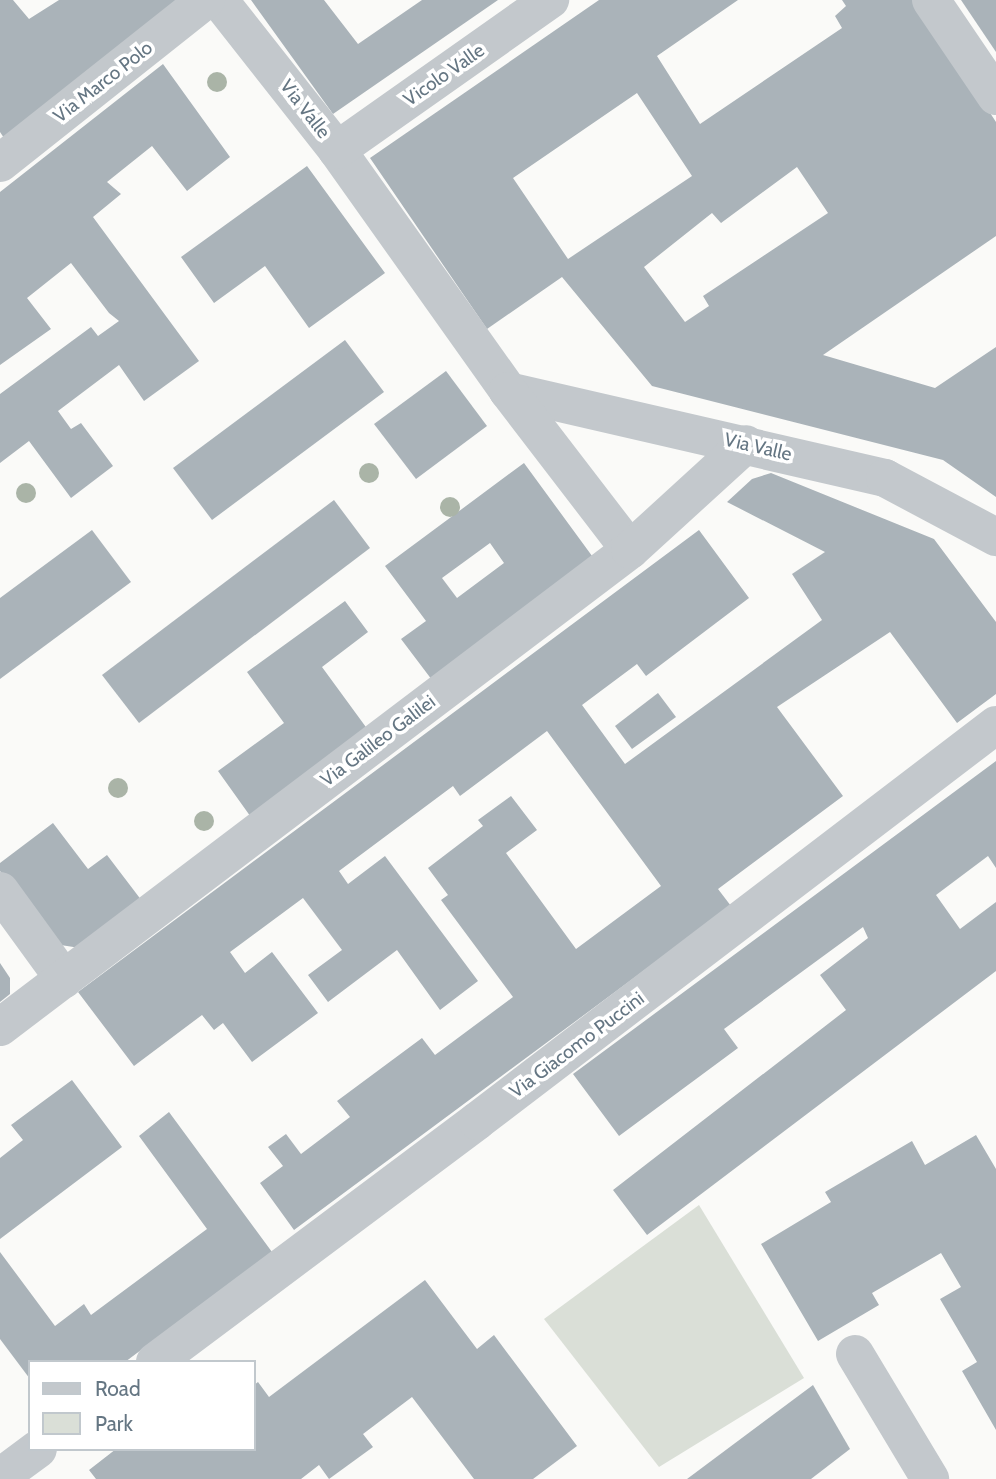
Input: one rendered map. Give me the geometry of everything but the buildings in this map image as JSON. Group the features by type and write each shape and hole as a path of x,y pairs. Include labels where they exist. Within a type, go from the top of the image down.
{"street":[{"name":"Via Marco Polo","path":"0,163 206,0"},
{"name":"Via Valle","path":"219,0 337,150 508,391 631,550"},
{"name":"Vicolo Valle","path":"337,150 550,0"},
{"path":"932,0 996,96"},
{"name":"Via Valle","path":"508,391 885,478 996,537"},
{"name":"Via Galileo Galilei","path":"0,1027 631,550 746,444"},
{"name":"Via Giacomo Puccini","path":"158,1360 477,1121 996,725"},
{"path":"0,891 64,979"},
{"path":"855,1354 930,1479"},
{"path":"0,1477 35,1451"}],"green space":[{"path":"699,1205 804,1378 659,1467 544,1319"}]}
